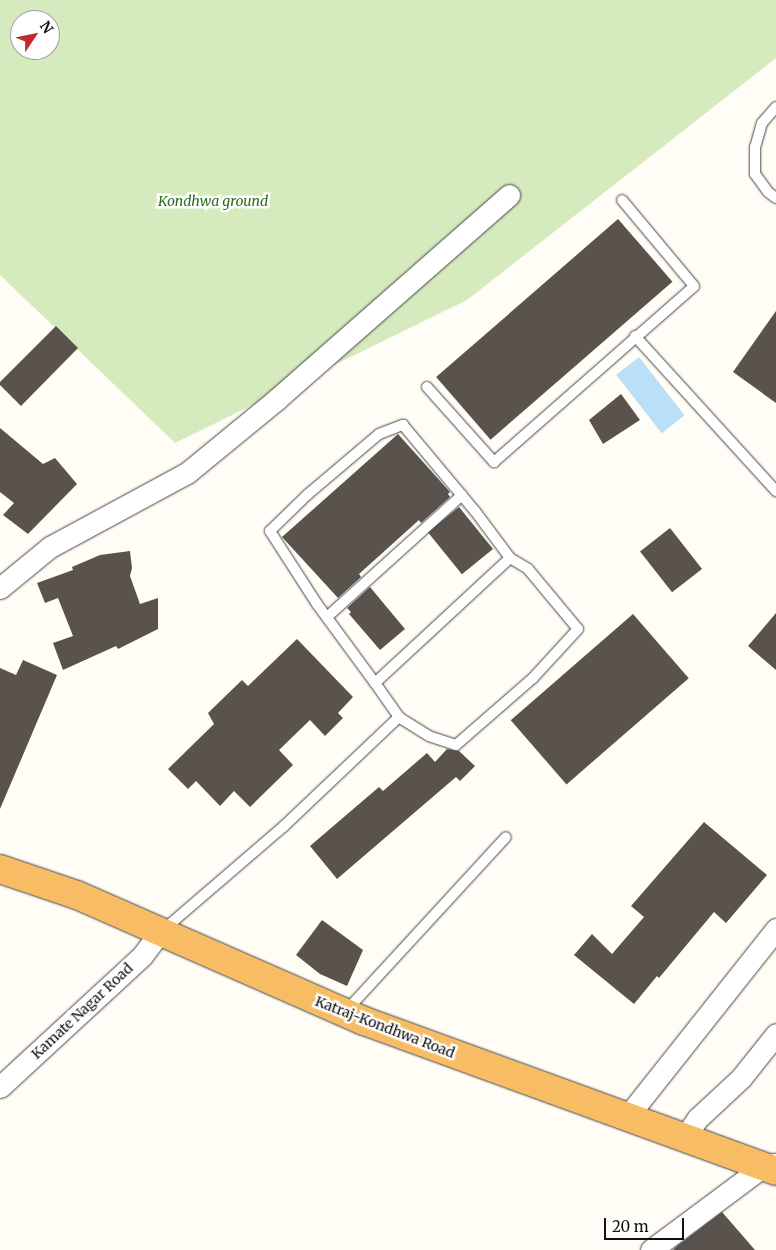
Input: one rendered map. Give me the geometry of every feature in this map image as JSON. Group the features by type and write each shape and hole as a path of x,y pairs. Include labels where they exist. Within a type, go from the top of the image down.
{"highway":[{"name":"Katraj-Kondhwa Road","path":"0,869 77,895 344,1013 627,1117 772,1167"}],"street":[{"path":"0,588 50,547 187,473 277,399 509,194"},
{"path":"627,1117 776,930"},
{"name":"Kamate Nagar Road","path":"0,1087 142,956 160,932"},
{"path":"685,1137 698,1118 741,1078 776,1034"},
{"path":"651,1250 772,1167"}],"lane":[{"path":"776,107 762,123 755,148 755,174 768,192 776,198"},
{"path":"427,387 494,462 694,286 622,200"},
{"path":"635,336 776,491"},
{"path":"403,424 462,495 510,558 528,569 578,629 533,678 456,745 429,736 399,717 327,617 270,531 306,495 379,434 403,424"},
{"path":"327,617 462,495"},
{"path":"375,683 510,558"},
{"path":"160,932 283,827 399,717"},
{"path":"344,1013 506,837"}],"green space":[{"name":"Kondhwa ground","path":"0,0 776,0 776,58 467,300 175,443 0,275"}],"water":[{"path":"639,357 685,415 662,433 616,375"}],"building":[{"path":"618,219 672,282 491,440 436,377"},
{"path":"776,311 776,403 733,372"},
{"path":"56,326 78,348 21,406 0,385 0,382"},
{"path":"621,394 640,420 603,444 589,420"},
{"path":"0,428 43,464 55,458 77,484 28,534 3,515 14,503 0,492"},
{"path":"398,434 450,492 448,494 450,497 421,523 419,520 359,574 361,577 338,598 282,537"},
{"path":"459,507 493,549 462,574 428,532"},
{"path":"670,528 702,569 672,592 640,551"},
{"path":"130,551 132,568 130,576 140,604 158,598 158,629 118,649 116,646 63,670 53,643 73,636 58,598 45,603 37,583 73,570 72,567 100,555"},
{"path":"370,587 405,629 380,650 349,614 351,612 347,608"},
{"path":"776,613 776,670 748,646"},
{"path":"633,614 689,678 567,784 511,720"},
{"path":"297,639 353,697 338,713 343,718 325,736 310,720 279,750 293,765 250,807 234,791 220,806 196,781 188,789 168,769 214,724 208,713 242,680 248,686"},
{"path":"23,660 57,675 0,809 0,668 16,675"},
{"path":"447,749 459,751 475,766 460,781 456,777 337,879 310,846 379,787 383,791 427,753 435,762"},
{"path":"704,822 767,875 726,923 714,912 659,978 657,976 634,1004 574,955 592,934 612,954 644,917 631,906"},
{"path":"322,920 363,950 347,986 320,974 296,955"},
{"path":"722,1212 755,1250 673,1250 677,1246"}]}
